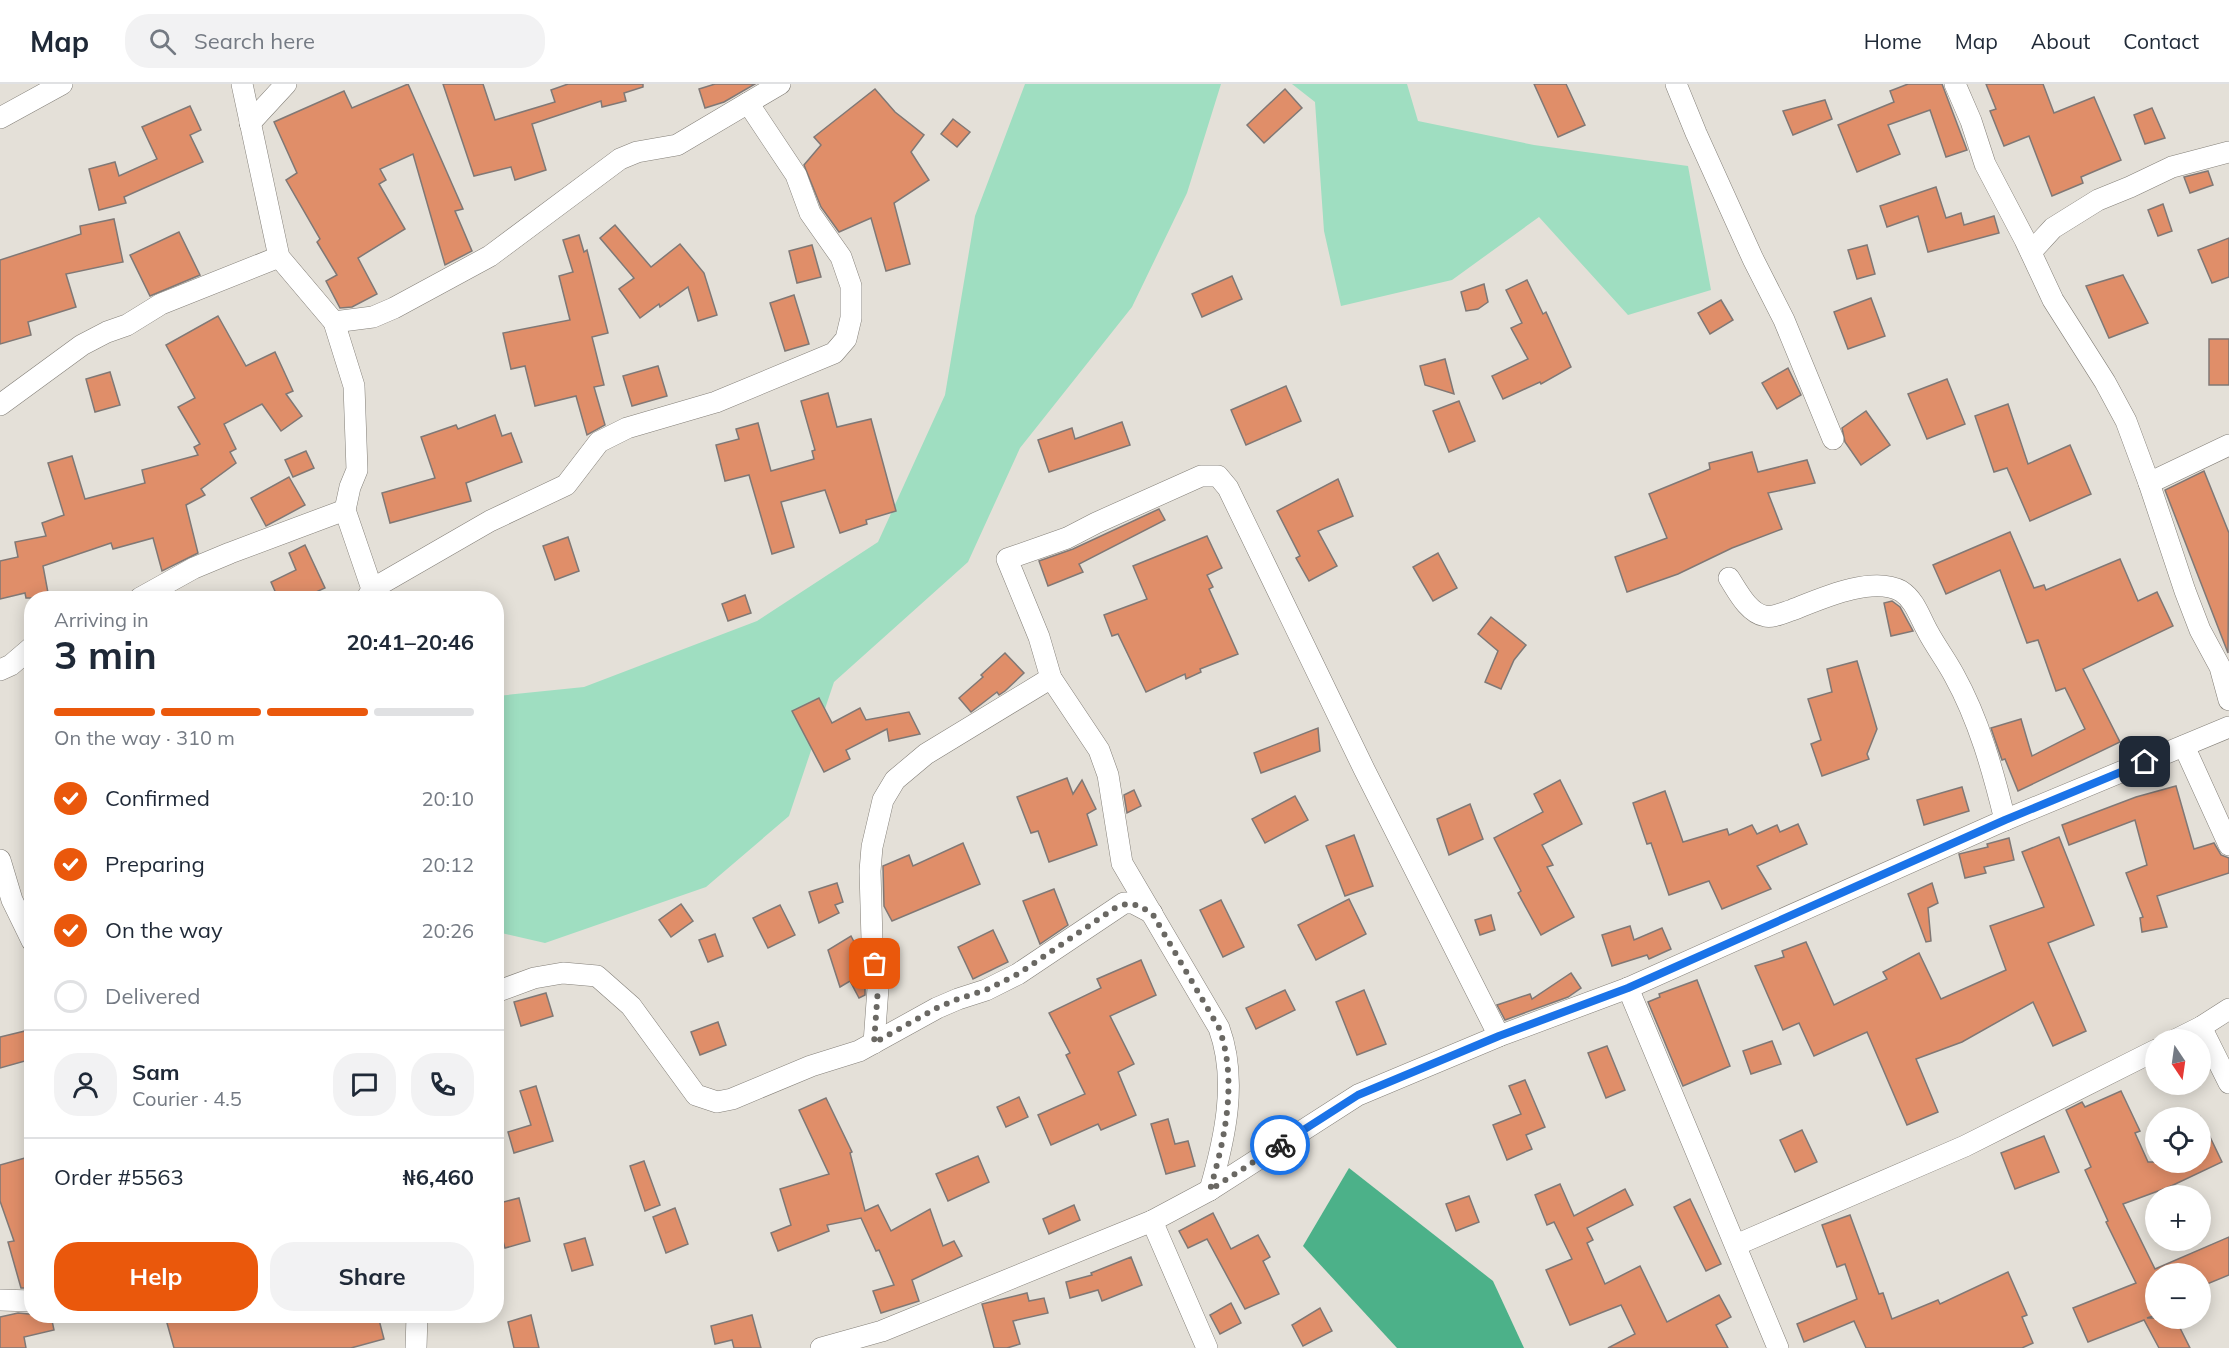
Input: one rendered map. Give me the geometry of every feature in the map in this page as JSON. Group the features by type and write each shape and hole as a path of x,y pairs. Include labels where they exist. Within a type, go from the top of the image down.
{"street":[{"path":"0,118 62,84"},
{"path":"242,84 279,257 334,322 354,386 357,470 350,487 345,510 369,591"},
{"path":"250,123 286,84"},
{"path":"334,322 373,317 403,303 490,256 620,159 637,152 676,145 780,84"},
{"path":"1676,84 1696,133 1784,320 1833,439"},
{"path":"1955,84 1971,121 1985,164 2053,300 2105,382 2126,421 2185,591 2200,630 2220,667 2229,700"},
{"path":"375,591 490,521 566,485 599,441 627,428 727,398 834,353 846,339 851,318 851,286 840,257 810,213 796,174 748,103"},
{"path":"2031,252 2053,228 2098,200 2130,188 2172,167 2229,152"},
{"path":"0,405 82,345 127,325 161,304 279,257"},
{"path":"2149,483 2229,445"},
{"path":"1210,1190 1222,1149 1227,1114 1226,1049 1219,1028 1152,913 1129,879 1122,863 1108,775 1099,750 1051,678 1039,637 1007,559 1067,538 1201,476 1218,476 1228,488 1364,769 1499,1036"},
{"path":"153,591 212,560 345,510"},
{"path":"1729,578 1749,607 1765,616 1781,614 1851,588 1881,586 1900,591 1912,601 1954,676 1976,724 2005,820"},
{"path":"0,670 11,665 24,654"},
{"path":"874,1043 878,988 872,940 870,871 872,847 883,800 895,780 926,754 1051,678"},
{"path":"821,1348 882,1331 1152,1221 1210,1190 1358,1095 1499,1036 1628,988 2005,820 2229,727"},
{"path":"2184,746 2229,844"},
{"path":"0,860 12,900 24,925"},
{"path":"504,989 534,978 563,973 597,976 631,1006 696,1095 717,1102 732,1099 811,1066 859,1051 937,1008 986,990 1018,974 1124,903 1133,903 1152,913"},
{"path":"1628,988 1736,1245 1775,1347"},
{"path":"2197,1029 2229,1009"},
{"path":"2201,1027 2229,1083"},
{"path":"1736,1245 1965,1146 2145,1056"},
{"path":"1152,1221 1207,1348"},
{"path":"0,1300 24,1300"},
{"path":"416,1323 416,1348"}],"green space":[{"path":"1025,84 1221,84 1187,193 1132,307 1020,448 968,562 834,682 789,816 706,887 545,943 504,934 504,695 584,687 757,621 878,542 945,395 975,216"},
{"path":"1292,84 1407,84 1418,121 1534,145 1688,166 1711,290 1628,315 1539,217 1452,280 1341,306 1324,231 1315,102"},
{"path":"1349,1168 1493,1281 1524,1348 1397,1348 1303,1246"}],"building":[{"path":"408,84 463,209 455,211 472,251 445,265 413,154 380,169 386,180 379,184 405,229 358,258 377,294 352,307 340,308 326,281 337,275 317,242 320,239 286,180 297,173 274,122 344,91 352,108"},
{"path":"443,84 483,84 495,120 555,102 551,90 568,84 643,84 643,87 624,93 626,101 602,107 601,101 532,124 546,170 515,180 511,167 474,176"},
{"path":"715,84 755,84 724,102 705,108 699,89"},
{"path":"1534,84 1566,84 1585,125 1558,137"},
{"path":"1908,84 1942,84 1967,150 1946,157 1930,110 1888,125 1900,154 1857,172 1838,125 1894,102 1890,91"},
{"path":"1986,84 2043,84 2054,113 2094,97 2121,160 2081,177 2083,183 2052,196 2029,136 2004,146 1990,111 1996,109"},
{"path":"875,89 895,112 924,135 911,152 929,180 894,203 910,264 886,271 871,218 839,232 821,207 804,165 821,145 814,137"},
{"path":"1285,89 1302,108 1264,143 1247,125"},
{"path":"1825,100 1832,119 1793,135 1783,111"},
{"path":"190,106 201,130 190,135 203,162 124,197 126,203 99,210 89,169 115,162 119,176 157,159 142,127"},
{"path":"2152,108 2165,138 2145,144 2134,115"},
{"path":"953,119 970,132 957,147 941,134"},
{"path":"2208,171 2213,185 2190,193 2184,177"},
{"path":"1936,187 1946,218 1961,213 1964,225 1994,216 1999,233 1928,252 1918,216 1887,227 1880,206"},
{"path":"2163,204 2172,231 2158,236 2148,210"},
{"path":"114,219 123,262 66,274 76,307 28,322 31,335 0,344 0,260 81,234 80,226"},
{"path":"615,225 651,267 680,244 704,273 717,315 698,321 688,287 640,318 619,289 634,278 600,238"},
{"path":"179,232 200,275 150,296 130,255"},
{"path":"579,235 584,252 587,250 608,333 592,337 604,385 594,387 605,425 587,435 576,396 535,406 525,366 511,369 503,333 570,320 559,276 573,272 563,240"},
{"path":"2229,238 2229,277 2212,283 2198,250"},
{"path":"812,245 821,277 797,283 789,251"},
{"path":"1867,245 1875,274 1857,279 1848,250"},
{"path":"2123,275 2148,323 2109,338 2086,286"},
{"path":"1232,276 1242,299 1202,317 1192,294"},
{"path":"1527,280 1543,314 1546,312 1571,367 1541,384 1540,382 1503,399 1492,376 1528,359 1511,328 1522,323 1506,290"},
{"path":"1484,284 1488,302 1478,309 1466,311 1461,292"},
{"path":"794,295 809,344 785,351 770,303"},
{"path":"1871,298 1885,336 1848,349 1834,312"},
{"path":"1721,300 1733,320 1710,334 1698,313"},
{"path":"218,316 246,366 275,352 293,391 286,394 302,416 281,431 262,404 224,424 236,449 230,452 236,463 201,489 205,495 186,505 198,553 162,571 153,538 113,549 111,543 43,566 48,591 24,591 24,593 0,599 0,561 18,557 15,542 46,536 42,523 64,515 48,463 72,456 85,499 145,483 142,470 198,455 194,447 200,444 178,407 195,398 166,345"},
{"path":"2209,339 2229,339 2229,385 2209,385"},
{"path":"1445,359 1454,394 1425,385 1420,366"},
{"path":"658,366 667,396 632,406 623,376"},
{"path":"1788,368 1801,395 1777,409 1762,383"},
{"path":"110,372 120,405 95,412 86,379"},
{"path":"1947,379 1965,424 1927,439 1908,394"},
{"path":"1286,386 1301,421 1246,445 1231,410"},
{"path":"828,393 837,427 871,419 896,511 866,520 867,524 840,533 825,490 781,502 794,547 772,554 749,475 725,481 716,445 739,439 736,429 758,423 771,471 814,459 812,451 815,450 801,401"},
{"path":"1459,401 1475,441 1449,452 1433,411"},
{"path":"2008,404 2028,464 2070,445 2091,494 2030,521 2007,468 1994,472 1975,416"},
{"path":"1866,411 1890,445 1861,465 1845,442 1842,428"},
{"path":"495,415 502,436 511,433 522,462 466,483 471,501 390,523 382,493 435,478 421,437 456,425 458,429"},
{"path":"1122,422 1130,445 1049,472 1038,440 1072,428 1075,439"},
{"path":"306,451 314,468 293,477 285,460"},
{"path":"1752,452 1758,472 1807,460 1815,483 1768,493 1782,529 1732,548 1678,574 1627,592 1615,557 1667,538 1649,494 1710,469 1709,463"},
{"path":"2204,471 2229,533 2228,653 2165,490"},
{"path":"289,477 305,505 266,526 251,498"},
{"path":"1338,479 1353,516 1318,531 1337,566 1309,581 1296,558 1300,556 1277,511"},
{"path":"1159,509 1165,520 1079,564 1083,572 1048,586 1039,561 1073,549"},
{"path":"2010,532 2034,588 2044,585 2046,590 2120,559 2138,601 2157,592 2173,626 2083,669 2120,742 2018,791 2005,759 2002,760 1991,728 2021,719 2032,756 2085,729 2065,688 2056,691 2038,640 2027,643 2000,570 1946,594 1933,565"},
{"path":"1207,536 1222,568 1207,575 1213,587 1209,589 1238,654 1200,669 1201,672 1186,679 1185,674 1146,692 1118,634 1112,636 1104,615 1147,599 1133,566"},
{"path":"568,537 579,571 555,580 543,546"},
{"path":"305,545 325,588 318,591 275,591 271,582 296,570 289,553"},
{"path":"1438,553 1457,588 1433,601 1413,567"},
{"path":"745,595 751,613 728,621 722,604"},
{"path":"1892,601 1900,607 1913,631 1891,636 1884,603"},
{"path":"1491,617 1526,645 1514,660 1501,689 1485,682 1498,651 1478,634"},
{"path":"1005,653 1024,673 1005,691 999,695 997,692 971,712 959,698"},
{"path":"1857,661 1877,729 1867,754 1869,759 1822,776 1811,744 1821,740 1808,699 1832,692 1827,669"},
{"path":"819,698 832,723 860,708 866,720 909,712 920,734 889,741 887,729 846,750 850,759 824,772 792,711"},
{"path":"1318,728 1320,751 1261,773 1254,753"},
{"path":"1067,778 1073,794 1082,780 1096,809 1087,814 1097,845 1049,862 1038,831 1031,833 1017,797"},
{"path":"1560,780 1582,824 1542,845 1553,865 1547,867 1574,917 1541,935 1518,893 1521,891 1494,838 1543,812 1534,794"},
{"path":"2176,786 2194,849 2214,843 2221,855 2229,858 2229,873 2157,896 2167,927 2142,932 2140,918 2143,917 2126,873 2147,865 2135,820 2069,845 2062,825 2136,797"},
{"path":"1962,787 1969,811 1924,825 1917,800"},
{"path":"1134,790 1141,806 1127,813 1124,795"},
{"path":"1665,791 1683,842 1727,829 1729,835 1752,825 1757,834 1777,825 1780,832 1798,824 1807,844 1757,866 1771,889 1722,909 1709,881 1669,895 1651,843 1647,844 1633,803"},
{"path":"1295,796 1308,820 1265,843 1252,819"},
{"path":"1470,804 1483,839 1449,855 1437,819"},
{"path":"1354,835 1373,886 1345,896 1326,846"},
{"path":"2059,837 2094,925 2048,943 2086,1031 2053,1046 2033,1002 1962,1042 1916,1059 1938,1112 1907,1125 1867,1032 1814,1056 1799,1023 1783,1030 1755,966 1784,957 1782,951 1806,942 1834,1005 1887,979 1883,972 1919,953 1941,999 2006,970 1990,926 2044,907 2022,852"},
{"path":"2009,838 2014,860 1984,867 1986,873 1965,878 1959,854 1988,847 1987,844"},
{"path":"963,843 980,884 892,921 884,906 883,866 909,855 913,866"},
{"path":"837,883 843,902 835,905 839,913 819,923 809,892"},
{"path":"1932,883 1938,903 1928,908 1931,941 1926,942 1908,894"},
{"path":"1054,889 1068,925 1040,944 1023,901"},
{"path":"1349,899 1366,934 1316,960 1298,925"},
{"path":"1221,900 1244,947 1223,957 1200,910"},
{"path":"681,904 693,921 671,937 659,920"},
{"path":"780,905 795,935 768,948 753,918"},
{"path":"1491,915 1495,930 1480,935 1475,920"},
{"path":"1630,926 1634,940 1662,928 1671,949 1649,959 1647,955 1612,966 1602,935"},
{"path":"993,930 1008,962 973,979 958,947"},
{"path":"715,934 723,956 708,962 699,940"},
{"path":"851,936 861,955 865,995 859,998 850,981 840,987 828,950"},
{"path":"1141,960 1156,995 1110,1016 1134,1064 1118,1072 1136,1115 1101,1130 1098,1124 1051,1145 1038,1115 1085,1094 1066,1055 1070,1053 1049,1013 1101,988 1097,979"},
{"path":"1571,973 1581,988 1568,997 1505,1020 1497,1005 1530,994 1532,999"},
{"path":"1697,980 1730,1066 1683,1086 1648,1002 1660,997 1659,994"},
{"path":"1285,990 1295,1010 1256,1029 1246,1008"},
{"path":"1364,990 1386,1044 1357,1055 1336,1002"},
{"path":"546,993 553,1016 521,1026 514,1002"},
{"path":"718,1022 726,1045 700,1055 691,1032"},
{"path":"24,1031 24,1061 0,1068 0,1037"},
{"path":"1772,1041 1781,1064 1751,1074 1743,1051"},
{"path":"1607,1046 1625,1090 1606,1098 1588,1053"},
{"path":"1525,1080 1545,1127 1526,1135 1532,1149 1507,1160 1493,1125 1521,1114 1509,1086"},
{"path":"536,1086 553,1141 514,1153 508,1132 531,1125 520,1091"},
{"path":"2121,1091 2140,1131 2135,1133 2145,1155 2145,1173 2199,1173 2173,1185 2145,1185 2145,1196 2123,1204 2152,1263 2145,1263 2145,1322 2144,1320 2088,1342 2073,1308 2136,1283 2106,1222 2108,1221 2085,1170 2091,1167 2066,1110 2082,1102 2085,1107"},
{"path":"1019,1097 1028,1117 1006,1127 997,1107"},
{"path":"826,1098 852,1152 850,1153 865,1211 878,1205 891,1231 930,1209 943,1246 954,1241 962,1256 912,1280 919,1301 881,1313 873,1291 894,1285 879,1250 876,1251 861,1218 827,1225 829,1231 778,1251 771,1233 791,1225 780,1189 829,1174 799,1110"},
{"path":"1168,1119 1175,1144 1188,1141 1195,1166 1166,1174 1151,1124"},
{"path":"1802,1130 1817,1162 1795,1172 1780,1140"},
{"path":"2044,1136 2059,1172 2015,1189 2001,1153"},
{"path":"2211,1139 2222,1162 2211,1167"},
{"path":"978,1156 989,1182 948,1201 936,1174"},
{"path":"24,1158 24,1288 21,1288 8,1242 14,1241 0,1201 0,1165"},
{"path":"644,1161 660,1205 645,1211 630,1166"},
{"path":"1560,1184 1574,1216 1625,1189 1633,1205 1587,1228 1593,1240 1587,1243 1605,1284 1640,1266 1667,1322 1719,1295 1731,1317 1716,1325 1728,1348 1608,1348 1635,1334 1621,1305 1570,1325 1546,1270 1572,1259 1554,1222 1547,1225 1535,1195"},
{"path":"1469,1196 1479,1222 1456,1231 1446,1204"},
{"path":"519,1198 530,1241 505,1248 504,1202"},
{"path":"1690,1199 1721,1264 1706,1271 1674,1207"},
{"path":"1074,1205 1080,1220 1049,1234 1043,1219"},
{"path":"675,1208 688,1244 666,1253 653,1217"},
{"path":"1213,1213 1231,1249 1258,1235 1270,1257 1263,1261 1279,1294 1245,1309 1207,1239 1188,1248 1179,1231"},
{"path":"1850,1215 1879,1294 1883,1293 1892,1319 1938,1300 1940,1304 2008,1272 2027,1315 2022,1317 2033,1343 2022,1348 1866,1348 1854,1321 1804,1342 1797,1324 1857,1299 1845,1264 1837,1267 1822,1225"},
{"path":"2229,1237 2229,1275 2211,1282 2211,1263 2169,1263 2197,1251 2211,1251 2211,1245"},
{"path":"585,1238 593,1265 572,1271 564,1244"},
{"path":"1131,1257 1142,1285 1102,1301 1098,1290 1070,1298 1066,1282 1092,1275 1091,1273"},
{"path":"1027,1293 1029,1301 1044,1298 1048,1313 1013,1321 1020,1344 1007,1348 994,1348 982,1304"},
{"path":"1231,1303 1241,1323 1220,1334 1210,1315"},
{"path":"1320,1308 1332,1331 1303,1346 1292,1325"},
{"path":"24,1314 24,1323 52,1323 54,1330 24,1337 26,1348 0,1348 0,1317"},
{"path":"531,1315 539,1348 514,1348 508,1322"},
{"path":"752,1315 761,1348 734,1348 732,1340 715,1344 711,1326"},
{"path":"167,1323 380,1323 384,1339 351,1348 174,1348"},
{"path":"2149,1329 2180,1329 2190,1348 2159,1348"}],"way so far":[{"path":"875,964 878,988 874,1017 874,1043 937,1008 986,990 1018,974 1115,908 1124,903 1133,903 1152,913 1219,1028 1226,1049 1227,1114 1222,1149 1210,1190 1280,1145"}],"route":[{"path":"1280,1145 1358,1095 1499,1036 1628,988 2005,820 2145,762"}]}
